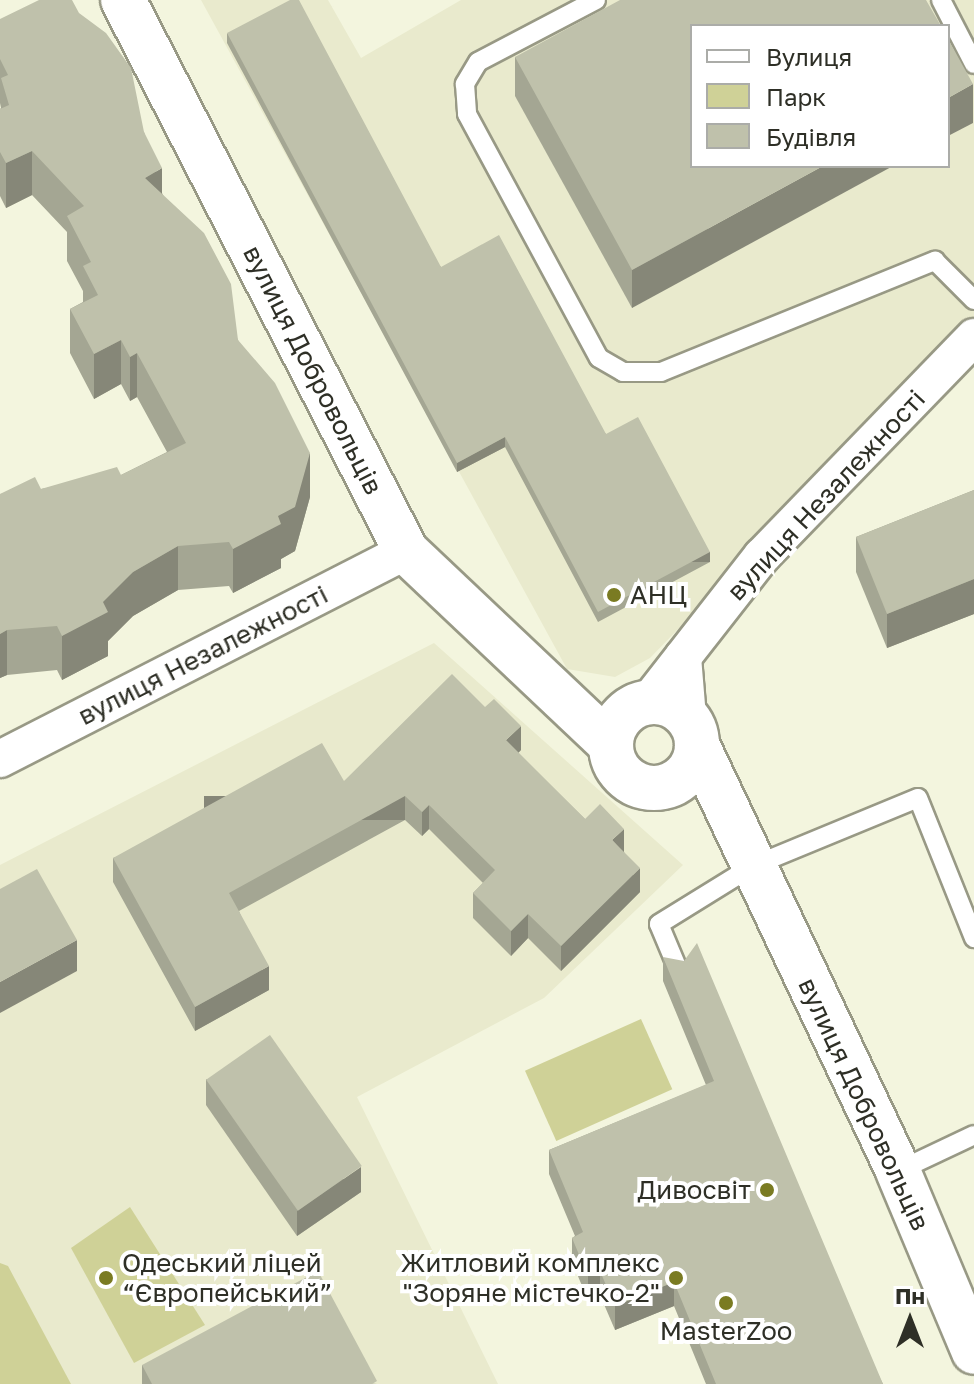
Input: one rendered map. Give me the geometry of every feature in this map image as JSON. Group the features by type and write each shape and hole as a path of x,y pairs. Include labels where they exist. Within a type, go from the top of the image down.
{"street":[{"name":"вулиця Добровольців","path":"123,0 406,551 611,745"},
{"name":"вулиця Незалежності","path":"640,705 683,657 762,556 974,337"},
{"name":"вулиця Незалежності","path":"0,759 406,551"},
{"path":"640,705 611,745 621,772 661,788 687,773 692,732 683,657"},
{"path":"561,695 640,705 692,732"},
{"name":"вулиця Добровольців","path":"692,732 898,1171 974,1352"},
{"name":"вулиця Добровольців","path":"661,788 751,862"}],"lane":[{"path":"596,0 478,62 465,84 467,114 599,358 623,372 661,372 935,261 974,300"},
{"path":"941,0 974,64"},
{"path":"680,974 659,924 751,862 918,798 974,938"},
{"path":"898,1171 974,1135"}],"shaded area":[{"path":"201,0 328,0 361,58 461,0 974,0 974,325 650,658 615,677 567,669"},
{"path":"434,643 683,865 544,998 357,1097 498,1384 0,1384 0,865"}],"green space":[{"path":"641,1019 672,1089 556,1141 525,1071"},
{"path":"130,1207 205,1325 134,1363 71,1248"},
{"path":"0,1263 8,1266 71,1384 0,1384"}],"building":[{"path":"39,0 72,0 79,13 106,33 131,68 144,132 162,168 145,178 204,233 231,284 238,340 275,383 310,453 295,507 278,516 281,524 233,549 229,542 178,546 133,572 103,602 108,612 62,636 57,626 7,630 0,634 0,494 35,477 41,489 117,467 121,475 186,443 137,353 130,357 121,340 94,354 70,309 98,295 83,266 91,262 67,216 84,206 32,151 6,163 0,152 0,109 9,105 1,78 8,75 0,59 0,19"},
{"path":"290,0 299,0 441,267 499,235 606,434 638,417 710,552 598,612 505,437 457,463 227,33"},
{"path":"620,0 926,0 940,24 690,24 690,168 819,168 632,270 515,57"},
{"path":"950,43 973,84 950,97"},
{"path":"974,490 974,579 887,614 856,537"},
{"path":"452,674 485,707 494,699 521,726 506,740 585,819 600,804 624,829 612,840 640,868 561,946 528,914 511,931 473,893 495,870 429,805 422,812 405,796 229,893 269,966 195,1007 113,858 322,743 344,781"},
{"path":"37,869 77,940 0,982 0,889"},
{"path":"697,943 883,1384 716,1384 674,1282 615,1306 600,1271 588,1276 572,1238 583,1232 549,1150 714,1081 663,957 684,961"},
{"path":"270,1035 362,1166 298,1211 206,1080"},
{"path":"318,1271 377,1381 372,1384 152,1384 142,1365"}],"place":[{"name":"АНЦ","path":"614,595"},
{"name":"Дивосвіт","path":"767,1190"},
{"name":"Одеський ліцей “Європейський”","path":"106,1278"},
{"name":"Житловий комплекс \"Зоряне містечко-2\"","path":"676,1278"},
{"name":"MasterZoo","path":"726,1303"}]}
